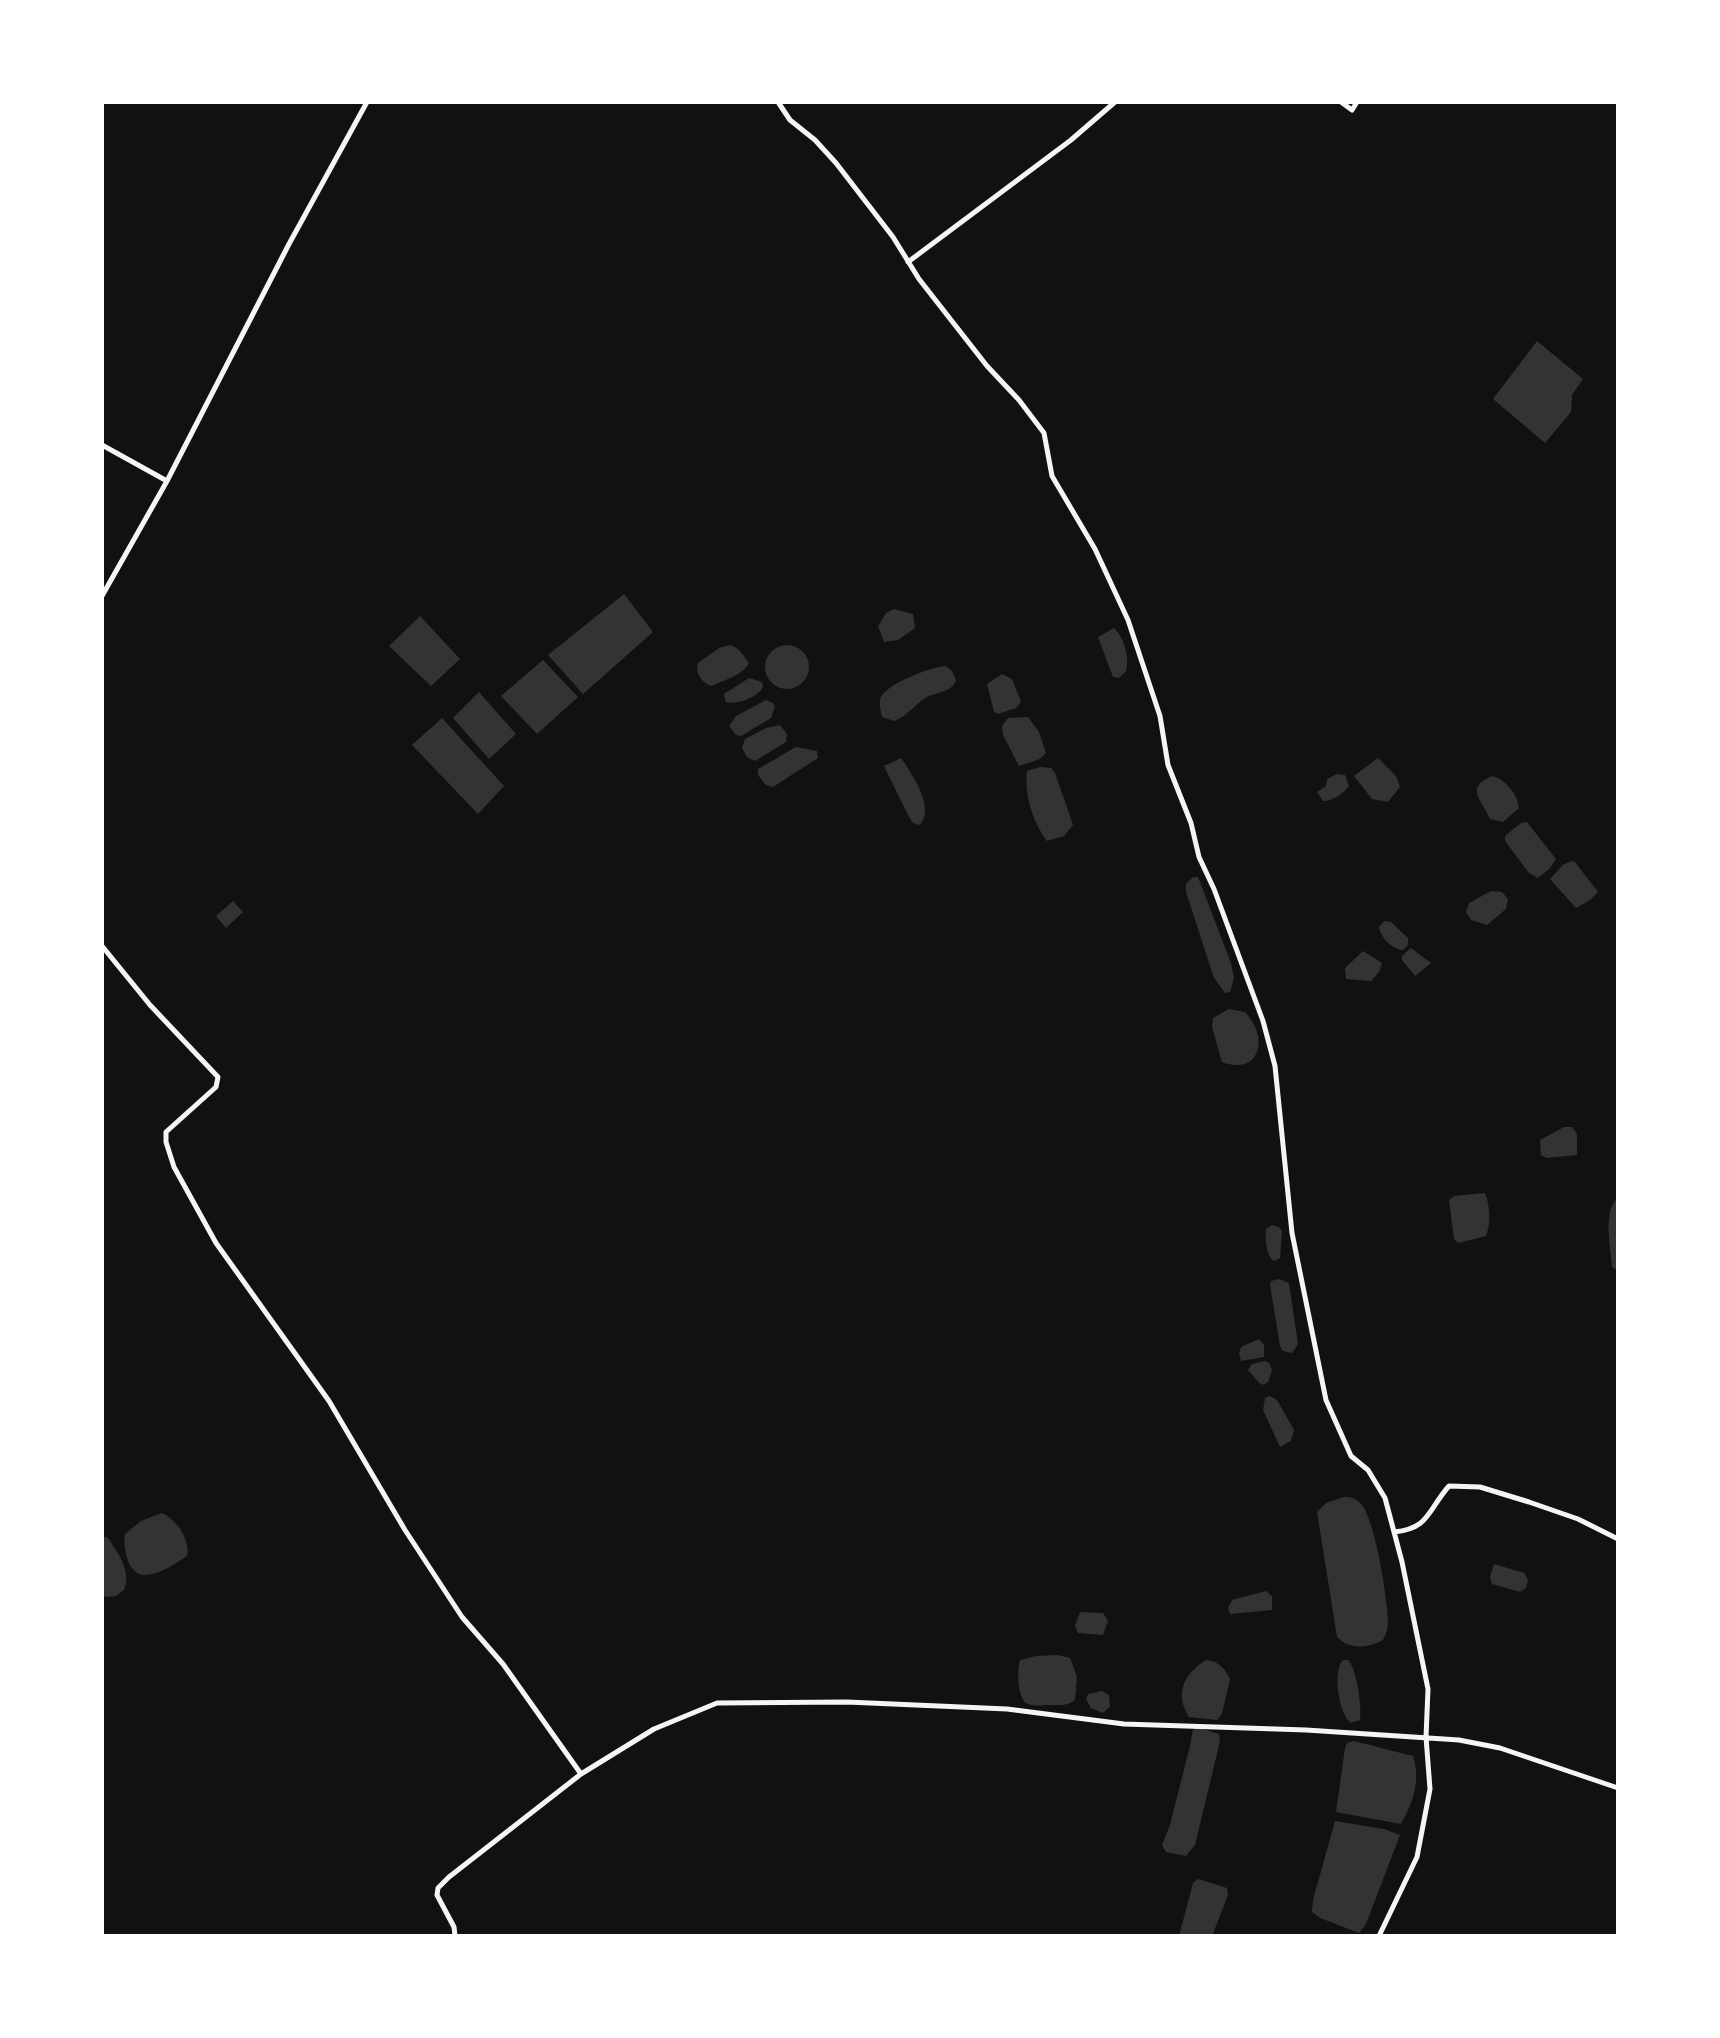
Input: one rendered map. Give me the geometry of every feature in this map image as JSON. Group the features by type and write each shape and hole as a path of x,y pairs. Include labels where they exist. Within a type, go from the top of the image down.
{"street":[{"path":"102,596 167,481 289,244 367,102"},
{"path":"778,102 790,120 815,140 836,163 987,366 1044,433 1052,476 1095,549 1128,620 1160,716 1168,765 1191,823 1199,857 1263,1021 1275,1066 1292,1233 1326,1400 1351,1456 1368,1470 1385,1498 1428,1689 1426,1737 1430,1789 1417,1857 1379,1936"},
{"path":"908,262 1071,140 1115,102"},
{"path":"1341,102 1352,110 1357,102"},
{"path":"102,445 167,481"},
{"path":"102,946 150,1005 218,1077 216,1087 166,1132 174,1167 216,1243 329,1401 405,1530 462,1617 503,1664 581,1774"},
{"path":"1394,1532 1411,1530 1424,1523 1433,1504 1449,1486 1480,1487 1578,1519 1618,1539"},
{"path":"455,1936 454,1927 437,1895 438,1888 449,1877 581,1774 654,1729 717,1703 847,1702 1007,1709 1124,1724 1459,1740 1500,1748 1618,1788"}],"shaded area":[{"path":"1537,341 1583,379 1572,395 1571,412 1545,443 1493,399"},
{"path":"624,594 653,632 583,694 548,655"},
{"path":"894,609 913,614 915,628 898,640 884,642 878,626 886,613"},
{"path":"420,616 460,659 431,686 389,646"},
{"path":"1114,628 1127,654 1126,671 1119,678 1113,677 1098,637"},
{"path":"729,645 738,649 749,663 732,677 711,686 707,684 698,674 698,663 719,648"},
{"path":"787,645 803,651 809,667 803,683 787,689 771,683 765,667 771,651"},
{"path":"543,660 578,697 537,734 501,696"},
{"path":"946,666 956,680 951,687 927,697 894,721 882,717 881,697 892,686 930,669"},
{"path":"1002,674 1012,679 1021,702 1016,708 998,714 994,712 987,684"},
{"path":"749,678 762,682 760,691 742,701 726,702 724,694"},
{"path":"479,692 516,734 489,759 453,718"},
{"path":"766,700 775,707 771,718 741,736 736,735 729,726 736,716"},
{"path":"1028,717 1039,732 1046,753 1040,759 1019,766 1003,735 1002,726 1008,718"},
{"path":"442,718 504,786 478,814 412,745"},
{"path":"780,725 787,734 786,742 755,761 747,757 742,748 745,739 766,728"},
{"path":"796,747 817,751 818,758 773,787 766,785 758,775 758,769"},
{"path":"901,758 924,801 924,818 920,825 913,823 909,817 884,766"},
{"path":"1378,758 1396,776 1400,787 1388,802 1372,799 1354,776"},
{"path":"1051,768 1055,773 1073,825 1064,836 1047,841 1034,817 1027,789 1027,771"},
{"path":"1337,774 1345,775 1349,786 1338,796 1323,801 1317,792 1326,786 1327,779"},
{"path":"1492,776 1506,784 1518,803 1519,808 1503,822 1490,819 1478,795 1479,785"},
{"path":"1527,822 1556,859 1538,878 1529,873 1505,841 1505,836"},
{"path":"1571,861 1598,892 1576,908 1550,879"},
{"path":"1193,877 1198,877 1231,963 1234,978 1230,992 1225,993 1214,978 1186,892 1186,884"},
{"path":"1491,891 1502,892 1508,899 1506,909 1487,925 1471,920 1466,912 1469,903"},
{"path":"233,901 243,912 226,928 216,916"},
{"path":"1384,921 1391,922 1408,938 1408,945 1403,950 1384,939 1379,927"},
{"path":"1411,948 1431,963 1415,976 1402,960"},
{"path":"1363,951 1382,963 1379,972 1371,981 1346,979 1345,968"},
{"path":"1229,1009 1245,1012 1257,1034 1257,1053 1244,1064 1222,1062 1212,1027 1213,1018"},
{"path":"1564,1127 1572,1127 1577,1134 1577,1155 1547,1158 1541,1155 1540,1140"},
{"path":"1485,1193 1489,1214 1486,1236 1458,1243 1454,1239 1449,1200 1454,1196"},
{"path":"1618,1198 1618,1271 1612,1267 1609,1221 1613,1204"},
{"path":"1272,1225 1282,1231 1280,1258 1274,1261 1268,1251 1266,1237 1266,1229"},
{"path":"1279,1279 1289,1283 1298,1344 1292,1353 1283,1351 1280,1346 1270,1285 1271,1281"},
{"path":"1259,1339 1264,1345 1264,1357 1241,1361 1241,1347"},
{"path":"1265,1361 1272,1370 1264,1385 1248,1370 1252,1364"},
{"path":"1270,1396 1277,1400 1294,1430 1291,1441 1280,1447 1263,1410 1265,1398"},
{"path":"1344,1497 1357,1500 1366,1512 1376,1542 1386,1596 1388,1622 1385,1636 1383,1640 1365,1646 1353,1646 1337,1637 1317,1512 1326,1503"},
{"path":"162,1513 181,1531 187,1543 187,1556 156,1573 140,1574 130,1566 125,1534 141,1521"},
{"path":"102,1536 108,1538 125,1570 124,1590 116,1596 105,1597 102,1591"},
{"path":"1494,1564 1524,1573 1528,1580 1526,1588 1520,1592 1492,1584 1490,1577"},
{"path":"1266,1591 1272,1596 1272,1610 1230,1614 1228,1608 1232,1600"},
{"path":"1080,1612 1103,1613 1108,1621 1103,1635 1078,1633 1075,1626"},
{"path":"1058,1655 1070,1658 1077,1677 1075,1700 1061,1705 1026,1703 1019,1689 1020,1660"},
{"path":"1206,1660 1221,1666 1230,1679 1222,1714 1217,1720 1189,1717 1182,1700 1187,1678"},
{"path":"1343,1660 1348,1660 1351,1665 1359,1698 1360,1720 1351,1723 1343,1711 1338,1693 1338,1674"},
{"path":"1102,1691 1109,1695 1110,1707 1103,1713 1091,1708 1086,1699 1088,1694"},
{"path":"1193,1729 1219,1734 1220,1741 1195,1845 1186,1856 1166,1852 1162,1845 1170,1825"},
{"path":"1354,1741 1413,1756 1416,1774 1414,1792 1401,1824 1336,1812 1345,1748 1347,1743"},
{"path":"1335,1821 1384,1829 1400,1835 1366,1924 1359,1933 1312,1912"},
{"path":"1198,1879 1227,1888 1228,1895 1212,1936 1179,1936 1193,1883"}]}
